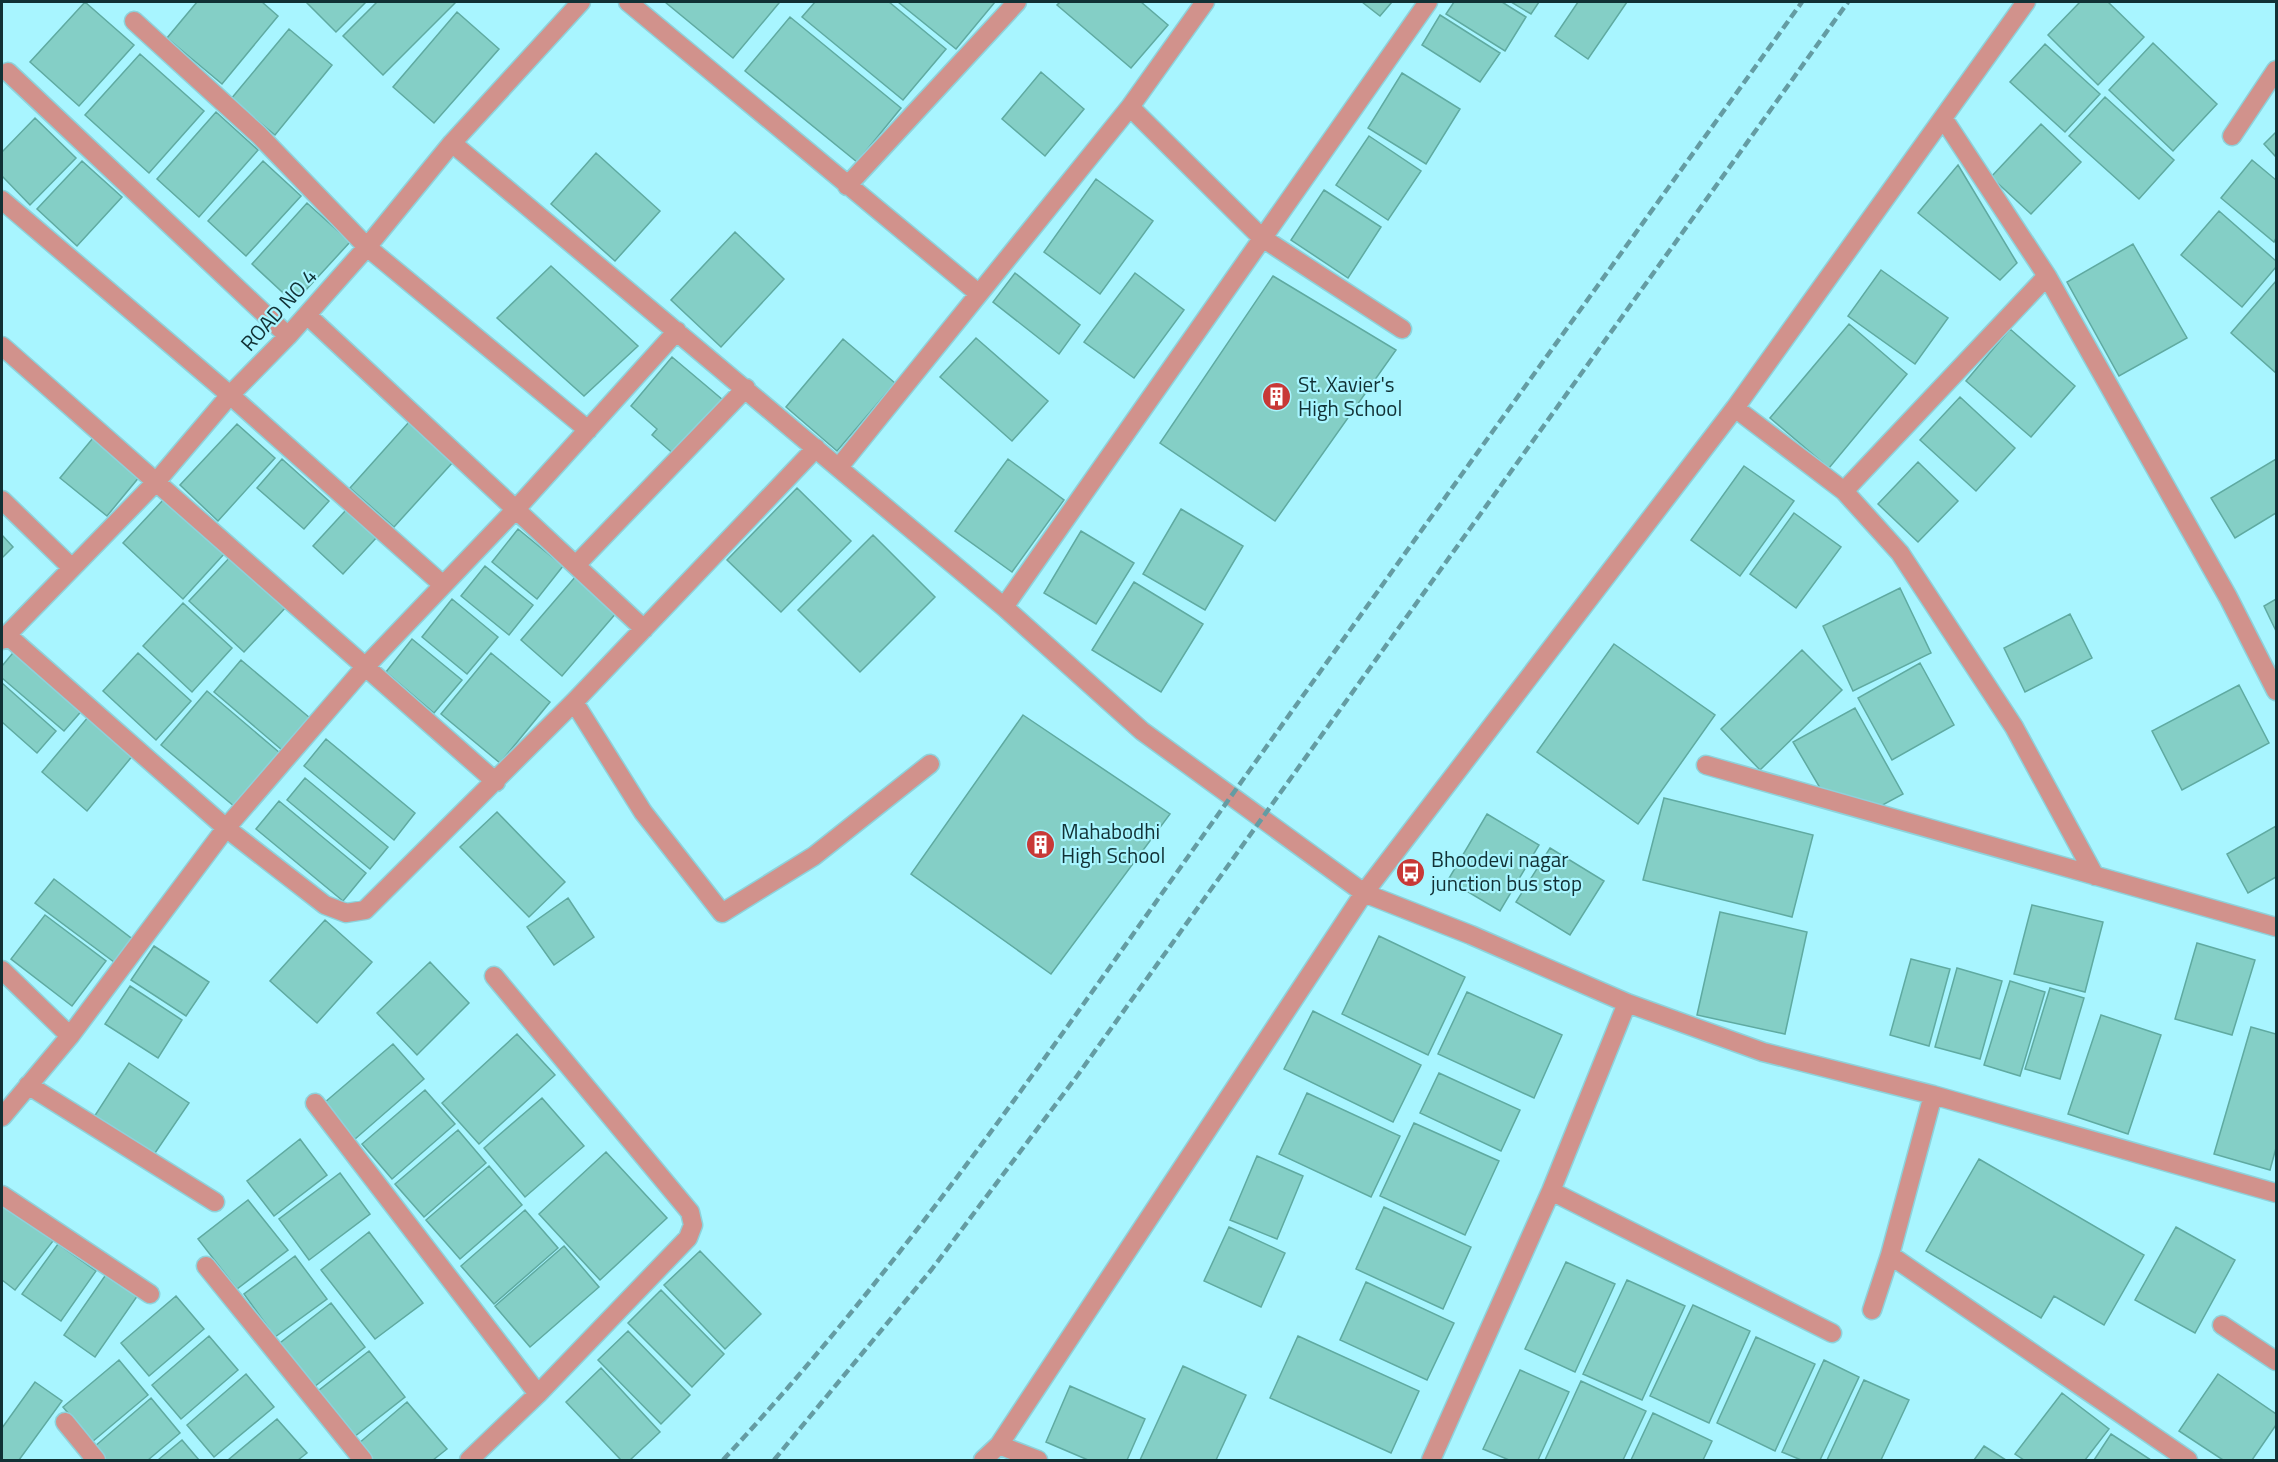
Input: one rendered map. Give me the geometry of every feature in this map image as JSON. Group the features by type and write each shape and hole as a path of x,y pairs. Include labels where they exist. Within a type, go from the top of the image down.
{"street":[{"name":"ROAD NO 4","path":"4,638 156,482 230,395 307,315 452,143 581,2"},
{"path":"628,2 978,293"},
{"path":"847,186 1017,2"},
{"path":"839,467 1130,107 1205,2"},
{"path":"1004,607 1261,237 1428,2"},
{"path":"983,1461 999,1445 1364,892 1735,408 2026,2"},
{"path":"134,21 259,135 367,246 588,430"},
{"path":"2232,136 2277,70"},
{"path":"8,72 288,336"},
{"path":"1130,107 1261,237 1402,329"},
{"path":"1943,118 2047,276 2228,597 2277,691"},
{"path":"452,143 1004,607 1142,731 1364,892 1472,935 1627,1004 1763,1052 1933,1095 2277,1193"},
{"path":"2,200 230,395 442,585"},
{"path":"1844,491 2047,276"},
{"path":"307,315 517,508 644,629"},
{"path":"2,1117 70,1036 226,828 365,667 517,508 677,331"},
{"path":"2,346 496,782"},
{"path":"576,565 746,388"},
{"path":"1735,408 1844,491 1900,553 2001,707 2095,876"},
{"path":"4,638 226,828 325,905 346,913 365,910 496,782 816,448"},
{"path":"2,500 72,568"},
{"path":"574,702 643,812 722,913 814,856 930,764"},
{"path":"1706,765 2277,927"},
{"path":"2,970 70,1036"},
{"path":"469,1461 538,1394 688,1238 693,1225 690,1212 494,976"},
{"path":"1438,1458 1627,1004"},
{"path":"28,1086 214,1202"},
{"path":"1872,1310 1890,1255 1933,1095"},
{"path":"315,1103 538,1394"},
{"path":"1551,1191 1832,1333"},
{"path":"2,1196 150,1294"},
{"path":"1890,1255 2188,1461"},
{"path":"206,1266 363,1461"},
{"path":"2222,1325 2277,1361"},
{"path":"65,1422 96,1461"},
{"path":"999,1445 1038,1461"}],"building":[{"path":"85,2 134,45 79,106 30,62"},
{"path":"197,2 262,2 278,16 222,84 167,38"},
{"path":"308,2 366,2 336,32"},
{"path":"377,2 455,3 383,75 343,36"},
{"path":"665,2 777,2 779,3 733,58"},
{"path":"815,2 889,2 946,49 903,100 802,17"},
{"path":"898,2 995,2 956,49"},
{"path":"1060,2 1141,2 1168,25 1131,68 1057,5"},
{"path":"1362,2 1392,2 1380,16"},
{"path":"1454,2 1502,2 1526,17 1505,51 1446,14"},
{"path":"1511,2 1539,2 1531,14"},
{"path":"1578,2 1627,2 1588,59 1555,36"},
{"path":"2080,2 2108,2 2144,37 2098,85 2048,35"},
{"path":"457,12 499,49 434,123 393,87"},
{"path":"1440,15 1500,53 1480,82 1422,45"},
{"path":"790,17 901,108 857,162 745,71"},
{"path":"289,29 332,65 275,135 231,99"},
{"path":"2153,43 2217,104 2173,151 2109,90"},
{"path":"2045,44 2100,94 2065,132 2010,82"},
{"path":"140,54 204,111 149,173 85,115"},
{"path":"1041,72 1084,109 1045,156 1002,119"},
{"path":"1402,73 1460,109 1426,164 1368,128"},
{"path":"2105,97 2174,160 2139,199 2069,136"},
{"path":"216,112 258,150 199,217 157,179"},
{"path":"35,118 76,158 30,205 2,176 2,152"},
{"path":"2041,124 2081,162 2031,214 1991,177"},
{"path":"2276,132 2276,157 2264,144"},
{"path":"1369,136 1421,171 1388,220 1336,185"},
{"path":"596,153 660,211 615,261 551,204"},
{"path":"2252,160 2276,180 2276,238 2274,242 2221,198"},
{"path":"82,161 122,197 77,246 37,209"},
{"path":"263,161 301,196 246,256 208,221"},
{"path":"1958,165 2017,263 2000,280 1918,213"},
{"path":"1096,179 1153,221 1100,294 1044,252"},
{"path":"1324,190 1381,227 1348,278 1291,240"},
{"path":"307,203 350,242 294,303 252,264"},
{"path":"2219,211 2276,261 2276,267 2242,307 2181,255"},
{"path":"735,232 784,279 721,347 671,300"},
{"path":"2133,244 2187,338 2119,376 2067,282"},
{"path":"551,266 638,346 584,396 497,318"},
{"path":"1881,270 1948,318 1915,364 1848,316"},
{"path":"1015,273 1080,325 1059,354 993,302"},
{"path":"1135,273 1184,310 1134,378 1084,342"},
{"name":"St. Xavier's High School","path":"1273,276 1396,350 1275,521 1160,443"},
{"path":"2276,281 2276,373 2231,333"},
{"path":"1849,324 1907,374 1829,468 1770,418"},
{"path":"2010,329 2075,386 2031,437 1966,381"},
{"path":"976,338 1048,401 1012,441 940,377"},
{"path":"843,339 895,383 837,451 786,407"},
{"path":"672,357 723,400 676,456 652,435 657,429 631,406"},
{"path":"1960,397 2015,448 1976,491 1920,440"},
{"path":"409,422 453,462 394,527 350,488"},
{"path":"237,424 275,458 218,521 180,485"},
{"path":"93,438 140,476 107,516 60,478"},
{"path":"282,459 329,501 304,529 257,488"},
{"path":"1008,459 1064,500 1012,572 955,531"},
{"path":"2276,459 2276,513 2235,538 2211,498"},
{"path":"1918,462 1958,501 1918,542 1878,504"},
{"path":"1744,466 1794,501 1740,576 1691,540"},
{"path":"797,488 851,541 781,612 727,560"},
{"path":"164,499 224,554 183,599 123,543"},
{"path":"347,509 377,537 343,574 313,546"},
{"path":"1181,509 1243,546 1205,610 1143,574"},
{"path":"1794,513 1841,547 1796,608 1750,574"},
{"path":"518,529 563,566 537,599 492,562"},
{"path":"1081,531 1134,563 1096,624 1044,593"},
{"path":"2,535 13,547 2,558"},
{"path":"873,535 935,597 860,672 798,610"},
{"path":"232,555 287,606 244,652 189,601"},
{"path":"485,566 533,605 509,635 461,596"},
{"path":"576,576 617,612 562,676 521,640"},
{"path":"1134,582 1203,624 1161,692 1092,650"},
{"path":"1900,588 1931,653 1853,691 1823,626"},
{"path":"452,599 498,637 467,674 422,637"},
{"path":"2276,599 2276,631 2264,606"},
{"path":"183,603 232,648 192,692 143,646"},
{"path":"2070,614 2092,658 2025,692 2004,648"},
{"path":"412,639 462,680 434,713 386,672"},
{"path":"1614,644 1715,715 1638,824 1537,752"},
{"path":"17,648 85,707 64,731 2,678 2,666"},
{"path":"1802,650 1842,690 1760,770 1721,729"},
{"path":"138,653 191,701 156,740 103,691"},
{"path":"491,653 550,702 500,763 441,714"},
{"path":"241,660 310,718 282,750 214,692"},
{"path":"1920,663 1954,725 1892,760 1858,698"},
{"path":"2,683 56,731 37,753 2,722"},
{"path":"2239,685 2269,743 2182,790 2152,731"},
{"path":"207,691 280,753 235,807 161,745"},
{"path":"1855,708 1903,794 1879,807 1823,793 1793,742"},
{"name":"Mahabodhi High School","path":"1023,715 1170,814 1051,974 911,874"},
{"path":"89,716 134,754 87,811 42,772"},
{"path":"326,739 415,813 394,840 304,766"},
{"path":"305,778 388,847 370,869 287,800"},
{"path":"1664,798 1813,835 1792,917 1643,880"},
{"path":"279,801 366,873 343,901 256,829"},
{"path":"497,812 565,882 529,917 460,847"},
{"path":"1487,814 1539,845 1500,911 1448,880"},
{"path":"2276,826 2276,877 2248,893 2227,854"},
{"path":"1550,848 1604,881 1570,935 1516,902"},
{"path":"54,879 135,941 118,965 35,903"},
{"path":"568,898 594,937 554,965 527,927"},
{"path":"2032,905 2103,922 2085,992 2014,974"},
{"path":"1720,912 1807,932 1785,1034 1697,1015"},
{"path":"45,915 106,961 72,1006 11,959"},
{"path":"325,920 372,962 317,1023 270,981"},
{"path":"1379,936 1465,977 1428,1055 1342,1014"},
{"path":"2197,943 2255,960 2232,1035 2175,1019"},
{"path":"154,946 209,982 186,1016 131,980"},
{"path":"1911,959 1950,969 1929,1046 1890,1035"},
{"path":"430,962 469,1003 417,1055 377,1013"},
{"path":"1957,968 2002,981 1980,1059 1935,1047"},
{"path":"2010,981 2045,992 2020,1076 1984,1065"},
{"path":"130,986 182,1020 158,1058 105,1024"},
{"path":"2050,988 2084,998 2060,1079 2025,1069"},
{"path":"1467,992 1562,1035 1534,1098 1438,1054"},
{"path":"1313,1011 1421,1065 1393,1122 1284,1069"},
{"path":"2101,1015 2161,1035 2128,1134 2068,1114"},
{"path":"2251,1027 2276,1034 2276,1148 2270,1170 2214,1154"},
{"path":"517,1034 555,1075 479,1144 442,1103"},
{"path":"393,1044 424,1079 355,1139 324,1103"},
{"path":"129,1063 189,1103 153,1156 94,1117"},
{"path":"1439,1073 1520,1110 1501,1151 1420,1113"},
{"path":"425,1090 455,1124 392,1179 362,1144"},
{"path":"1307,1093 1400,1136 1371,1197 1279,1154"},
{"path":"542,1098 584,1146 525,1197 484,1148"},
{"path":"1414,1123 1499,1161 1465,1235 1380,1196"},
{"path":"458,1130 486,1163 424,1217 395,1184"},
{"path":"300,1139 327,1175 274,1216 247,1181"},
{"path":"606,1152 667,1218 600,1280 539,1214"},
{"path":"1257,1156 1303,1176 1277,1239 1230,1220"},
{"path":"1979,1159 2144,1255 2104,1325 2054,1296 2041,1318 1926,1251"},
{"path":"489,1166 522,1205 460,1259 426,1220"},
{"path":"340,1173 370,1214 309,1260 279,1219"},
{"path":"248,1200 288,1250 237,1289 198,1239"},
{"path":"2,1201 53,1241 15,1290 2,1280"},
{"path":"1384,1207 1471,1247 1443,1309 1356,1269"},
{"path":"525,1210 558,1248 494,1304 461,1266"},
{"path":"1229,1227 1285,1253 1261,1307 1204,1281"},
{"path":"2176,1227 2235,1260 2195,1333 2135,1300"},
{"path":"369,1232 423,1303 375,1339 321,1270"},
{"path":"58,1244 96,1271 61,1321 22,1294"},
{"path":"564,1246 599,1287 530,1347 495,1306"},
{"path":"700,1251 761,1314 725,1349 664,1285"},
{"path":"295,1256 327,1299 275,1337 244,1294"},
{"path":"1566,1262 1615,1284 1575,1372 1525,1349"},
{"path":"107,1273 138,1295 95,1357 64,1335"},
{"path":"1627,1280 1685,1306 1642,1400 1583,1374"},
{"path":"1366,1282 1454,1323 1427,1380 1340,1340"},
{"path":"661,1290 724,1354 692,1387 628,1323"},
{"path":"176,1296 204,1329 149,1376 121,1343"},
{"path":"331,1303 365,1347 314,1387 280,1343"},
{"path":"1693,1305 1750,1331 1709,1423 1650,1396"},
{"path":"628,1331 690,1395 661,1424 598,1360"},
{"path":"209,1336 238,1370 181,1419 152,1385"},
{"path":"1298,1336 1419,1391 1391,1453 1270,1398"},
{"path":"1756,1337 1815,1364 1775,1451 1717,1423"},
{"path":"369,1351 405,1397 354,1437 318,1391"},
{"path":"119,1360 148,1395 92,1442 63,1407"},
{"path":"1824,1360 1859,1377 1820,1460 1801,1460 1782,1452"},
{"path":"1183,1366 1246,1395 1216,1460 1140,1460"},
{"path":"601,1368 660,1432 630,1460 621,1460 566,1402"},
{"path":"1520,1370 1569,1392 1538,1460 1509,1460 1483,1449"},
{"path":"246,1374 274,1407 214,1457 187,1425"},
{"path":"2218,1374 2276,1414 2276,1425 2252,1460 2223,1460 2179,1431"},
{"path":"1864,1380 1909,1400 1881,1460 1827,1460"},
{"path":"1581,1381 1646,1411 1623,1460 1545,1460"},
{"path":"35,1382 62,1401 19,1460 2,1460 2,1428"},
{"path":"1070,1386 1145,1419 1127,1460 1088,1460 1046,1442"},
{"path":"2062,1393 2109,1429 2085,1460 2024,1460 2015,1454"},
{"path":"151,1398 180,1433 148,1460 105,1460 94,1447"},
{"path":"407,1402 447,1449 433,1460 372,1460 358,1444"},
{"path":"1653,1413 1712,1441 1703,1460 1631,1460"},
{"path":"277,1419 307,1453 298,1460 228,1460"},
{"path":"2111,1434 2151,1460 2094,1460"},
{"path":"182,1440 199,1460 158,1460"},
{"path":"1984,1446 2006,1460 1974,1460"}],"railway":[{"path":"723,1460 791,1385 856,1307 980,1146 1802,2"},
{"path":"774,1460 932,1269 1077,1076 1848,2"}],"place":[{"name":"St. Xavier's High School","path":"1277,397"},
{"name":"Mahabodhi High School","path":"1040,844"},
{"name":"Bhoodevi nagar junction bus stop","path":"1410,872"}]}
